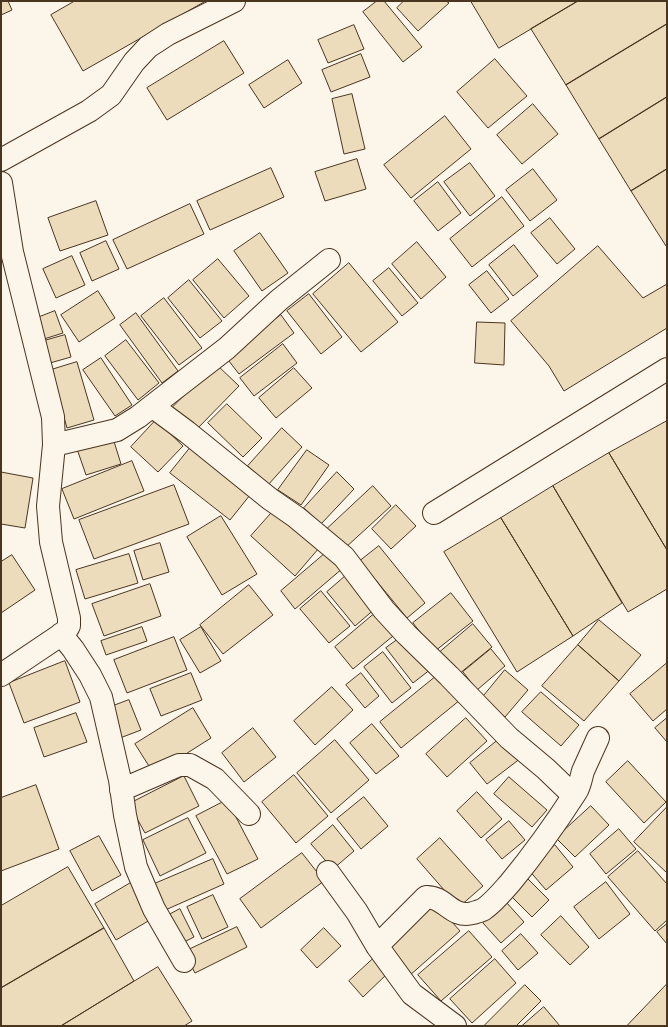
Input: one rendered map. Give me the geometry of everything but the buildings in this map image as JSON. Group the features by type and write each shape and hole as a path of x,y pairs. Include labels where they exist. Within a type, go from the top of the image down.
{"street":[{"path":"1,160 89,111 111,95 134,62 148,47 168,34 234,1"},
{"path":"1,183 12,252 53,417 54,445 48,506 51,542 69,618 69,626 65,632 1,675"},
{"path":"54,445 118,430 228,348 279,300 329,260"},
{"path":"434,513 667,369"},
{"path":"152,406 270,499 296,517 344,557 384,610 406,634 509,738 546,769 573,795"},
{"path":"61,634 84,666 101,697 136,867 154,909 184,961"},
{"path":"377,946 426,897 432,897 446,904 454,912 471,914 483,910 496,899 525,865 577,791 598,738"},
{"path":"121,790 179,765 190,765 215,779 249,814"},
{"path":"328,872 357,912 377,946 412,994 455,1026"}]}
